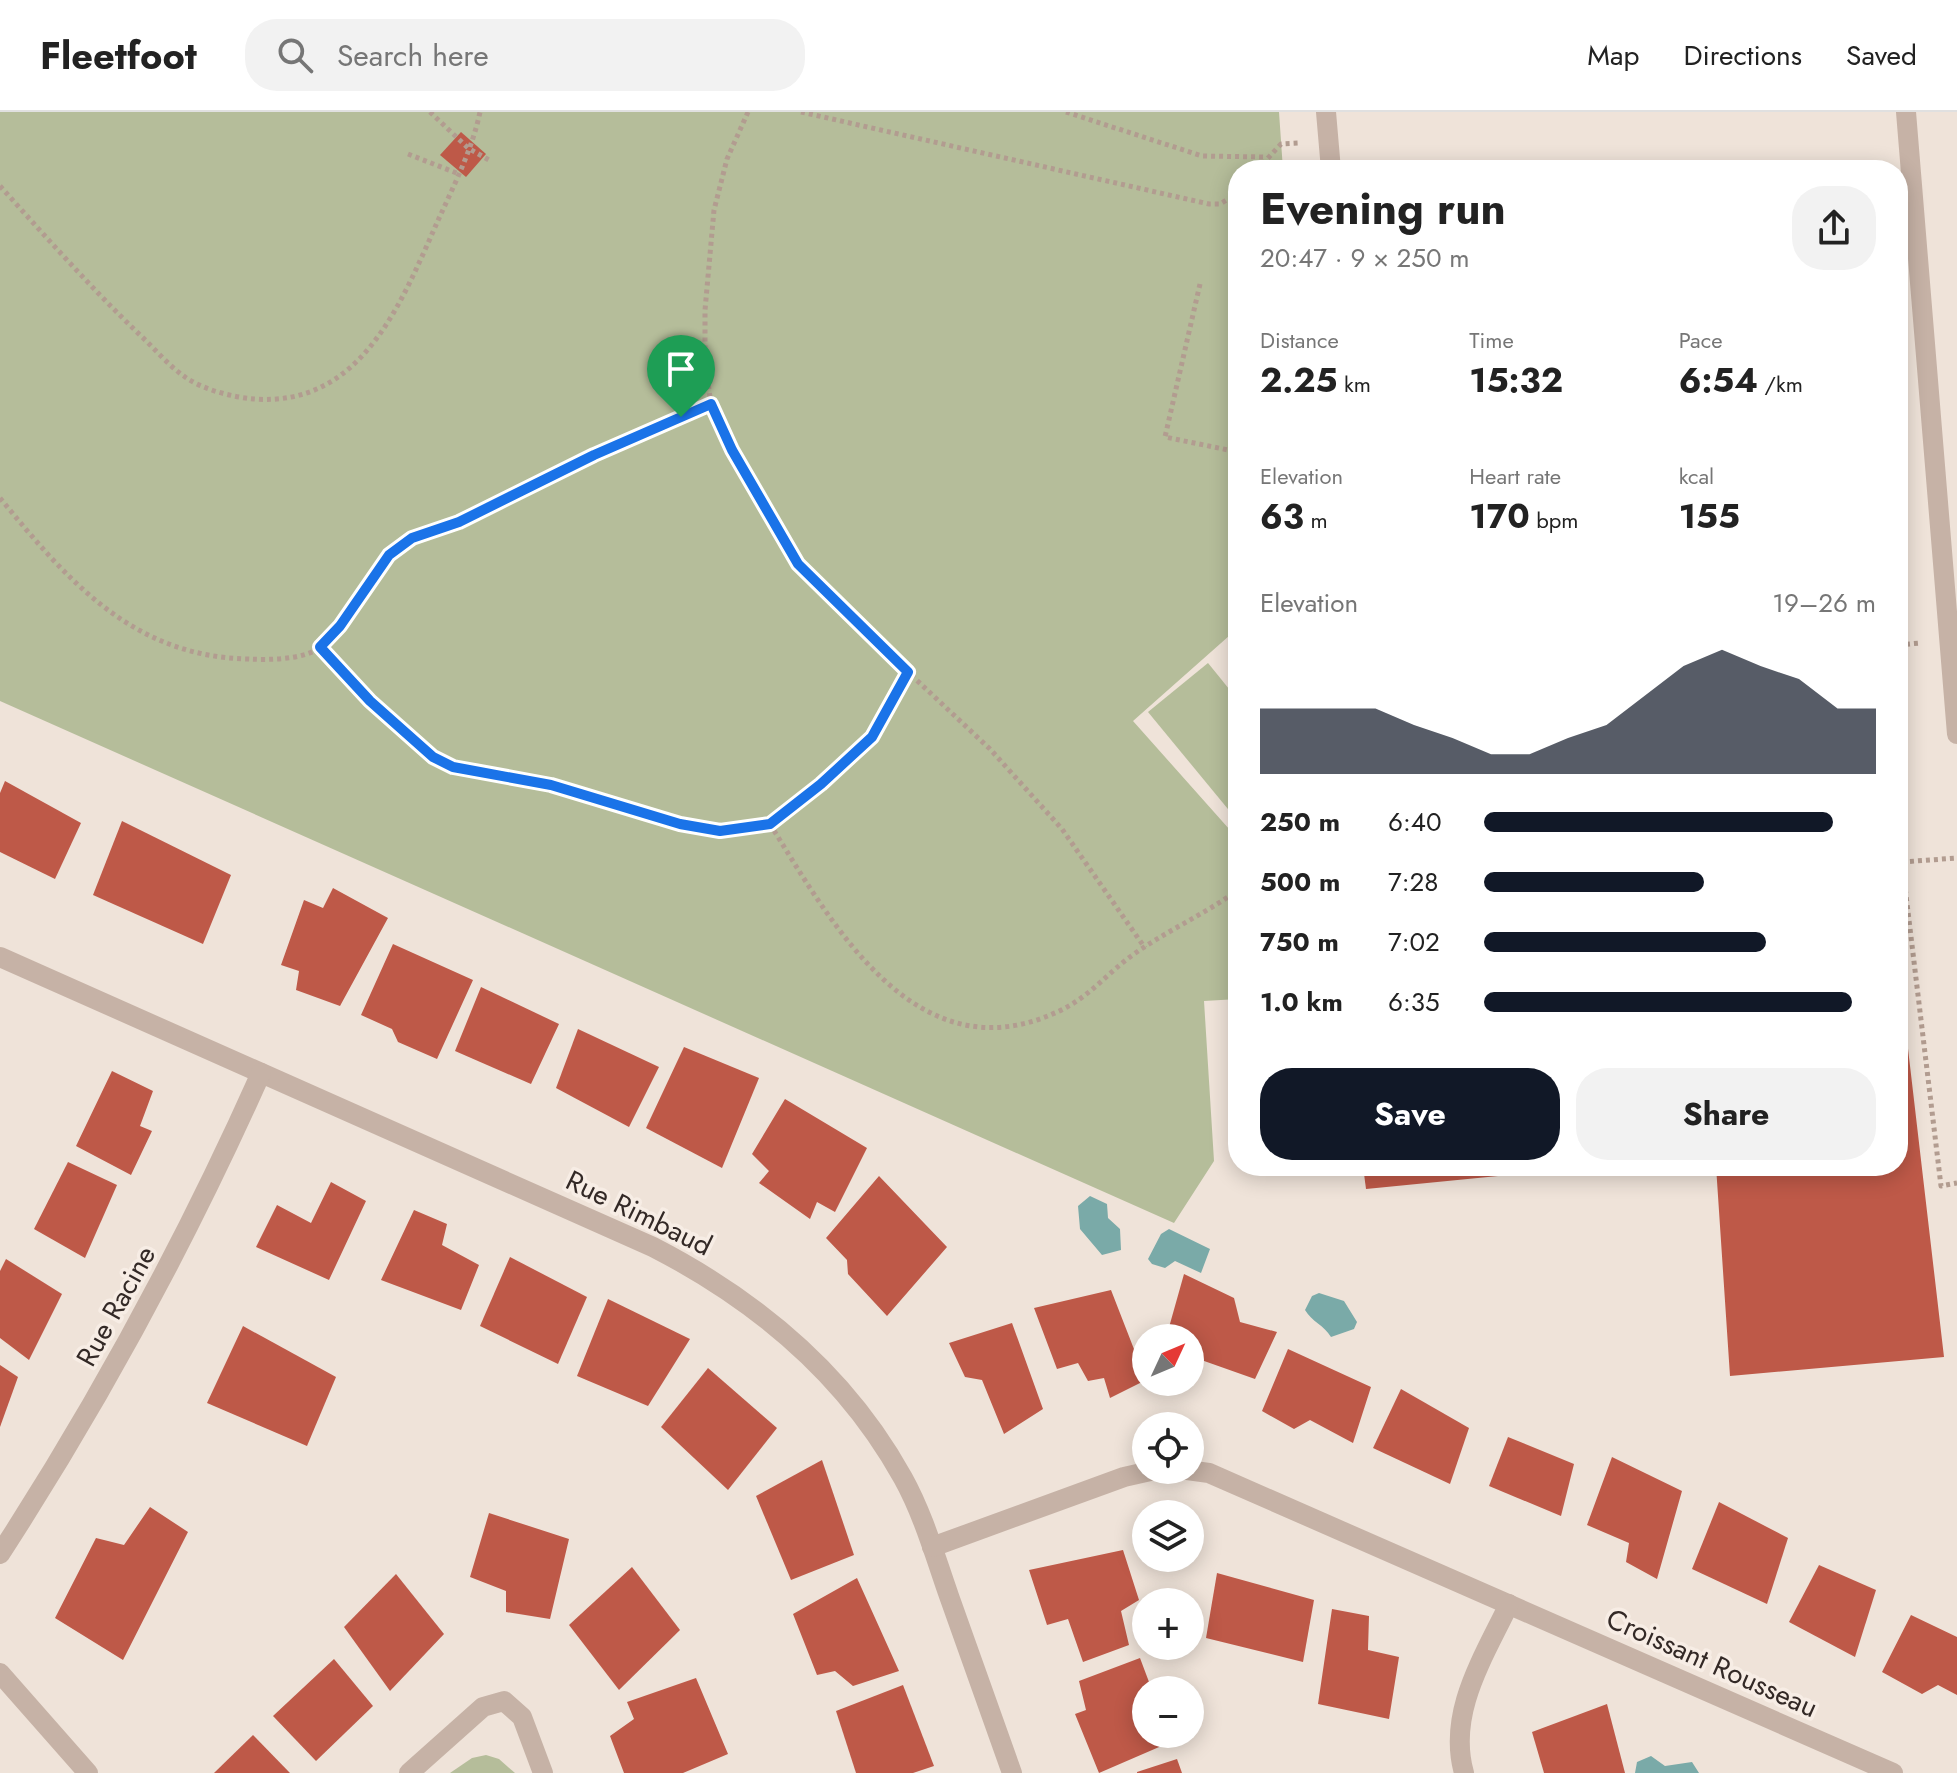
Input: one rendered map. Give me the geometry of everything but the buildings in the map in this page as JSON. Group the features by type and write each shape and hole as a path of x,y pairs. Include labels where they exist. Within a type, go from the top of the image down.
{"street":[{"path":"1326,112 1330,160"},
{"path":"1906,112 1957,734"},
{"name":"Rue Rimbaud","path":"0,957 653,1247 736,1294 803,1351 864,1419 904,1479 932,1547 1012,1773"},
{"name":"Rue Racine","path":"0,1554 95,1403 151,1304 199,1211 261,1073"},
{"name":"Croissant Rousseau","path":"1204,1472 1893,1773"},
{"path":"932,1547 1132,1475"},
{"path":"1464,1773 1458,1728 1464,1701 1509,1604"},
{"path":"0,1673 88,1773"},
{"path":"409,1773 483,1707 504,1701 522,1717 543,1773"}],"path":[{"path":"430,112 468,148 489,160"},
{"path":"0,186 103,300 185,377 243,398 278,400 312,391 345,372 367,352 400,303 459,174 480,112"},
{"path":"748,112 727,159 714,210 705,310 705,362 711,404 732,450 798,564 990,749 1062,829 1145,948"},
{"path":"801,112 1209,204 1228,200"},
{"path":"1066,112 1202,156 1267,157"},
{"path":"1265,160 1281,144"},
{"path":"408,154 459,174"},
{"path":"1200,284 1165,437 1228,450"},
{"path":"0,498 67,576 154,639 180,651 230,659 281,658 320,647 340,626 389,555 412,538 459,522 594,455 711,404"},
{"path":"320,647 341,674 393,722 433,757 453,767 551,785 680,824 720,831 770,824 821,784 872,737 908,672"},
{"path":"770,824 854,950 922,1010 949,1022 975,1028 1002,1027 1057,1012 1089,995 1145,948 1228,896"},
{"path":"1908,861 1957,858"},
{"path":"1908,924 1941,1186 1957,1183"}],"green space":[{"path":"0,112 1279,112 1282,160 1228,160 1228,637 1133,721 1228,828 1228,1000 1204,1001 1214,1161 1174,1223 0,701"},
{"path":"1208,663 1228,688 1228,809 1148,712"},
{"path":"486,1755 499,1759 515,1773 450,1773 472,1758"}],"water":[{"path":"1090,1196 1107,1204 1108,1218 1120,1229 1121,1250 1102,1255 1080,1229 1078,1206"},
{"path":"1169,1229 1210,1249 1201,1273 1175,1261 1165,1268 1152,1264 1148,1259 1161,1234"},
{"path":"1319,1293 1344,1301 1357,1322 1354,1329 1331,1337 1311,1318 1305,1310 1312,1296"},
{"path":"1651,1756 1665,1766 1692,1762 1699,1773 1635,1773 1637,1762"}],"route":[{"path":"711,404 732,450 798,564 908,672 872,737 821,784 770,824 745,830 720,831 680,824 551,785 453,767 433,757 370,701 341,674 320,647 340,626 389,555 412,538 459,522 594,455 681,417 711,404"}]}
